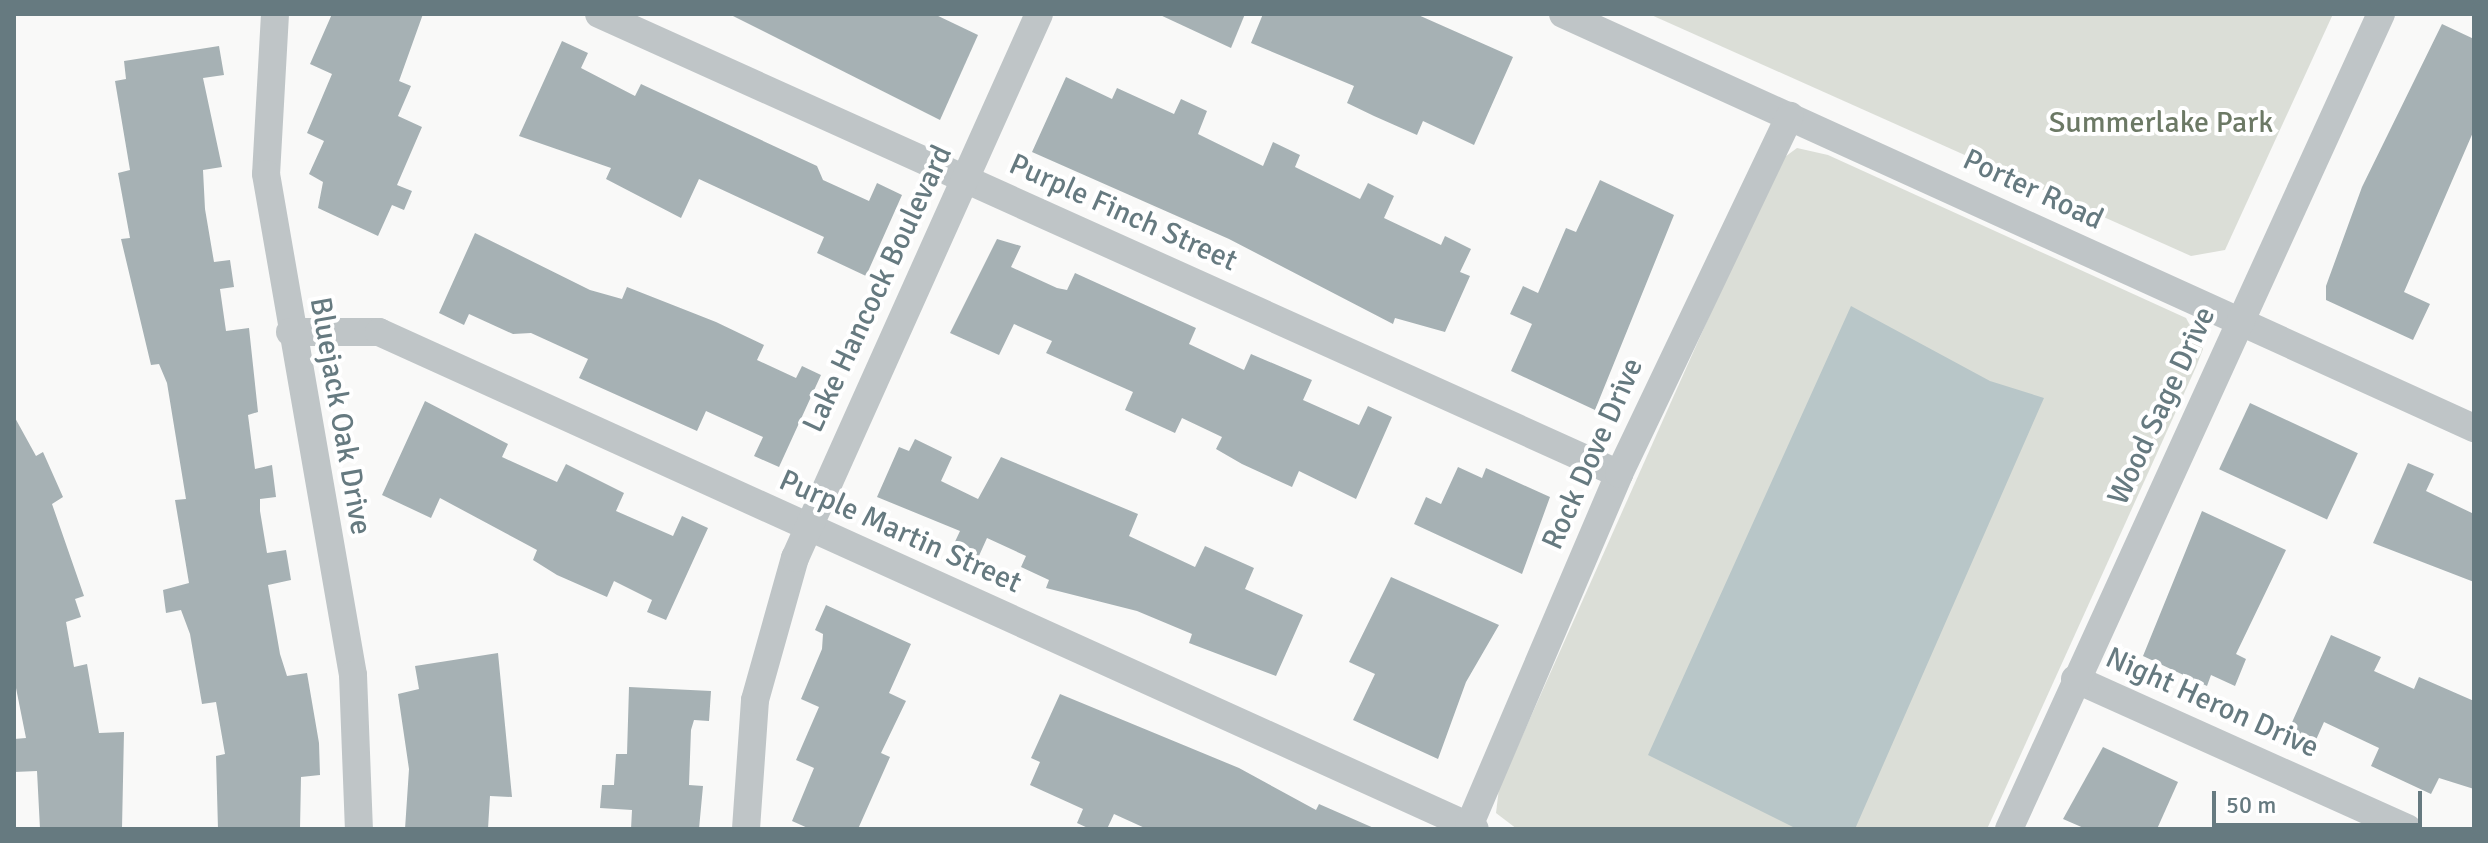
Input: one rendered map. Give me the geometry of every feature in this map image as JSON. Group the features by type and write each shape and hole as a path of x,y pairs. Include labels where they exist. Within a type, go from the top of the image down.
{"street":[{"name":"Bluejack Oak Drive","path":"275,14 266,174 290,332 353,675 359,829"},
{"name":"Purple Finch Street","path":"599,14 1619,474"},
{"name":"Lake Hancock Boulevard","path":"746,829 761,672 807,527 1039,14"},
{"name":"Porter Road","path":"1563,14 2474,428"},
{"name":"Wood Sage Drive","path":"2009,829 2237,322 2381,14"},
{"name":"Rock Dove Drive","path":"1472,828 1619,474 1790,116"},
{"name":"Purple Martin Street","path":"290,332 379,332 1472,828"},
{"name":"Night Heron Drive","path":"2075,679 2408,829"}],"green space":[{"name":"Summerlake Park","path":"1649,14 2333,14 2225,250 2191,256"},
{"path":"1797,148 1828,155 2186,318 2203,349 2196,367 1987,829 1517,829 1496,813 1499,788 1778,162"}],"shaded area":[{"path":"1851,306 1990,381 2044,398 1855,829 1797,829 1648,755"}],"building":[{"path":"332,14 423,14 399,81 411,86 398,116 422,127 397,185 412,191 404,210 392,205 378,236 318,208 323,182 309,174 324,141 307,133 332,74 310,64"},
{"path":"729,14 934,14 978,35 940,120"},
{"path":"1158,14 1245,14 1231,48"},
{"path":"1263,14 1416,14 1513,57 1474,145 1423,121 1417,135 1347,103 1354,86 1251,43"},
{"path":"2442,24 2474,39 2474,130 2404,292 2430,304 2413,340 2326,300 2326,286 2362,187"},
{"path":"562,41 588,53 581,68 635,96 641,84 817,166 823,180 869,201 877,183 902,195 866,276 817,253 824,237 699,179 681,218 606,179 611,168 519,136"},
{"path":"219,46 224,75 203,78 222,167 203,170 205,209 214,262 230,260 234,287 220,289 226,331 249,328 258,412 248,415 255,469 272,465 276,497 260,499 267,553 286,550 291,580 268,585 280,654 287,676 307,673 319,743 320,775 301,777 300,829 218,829 216,756 225,754 216,702 202,704 190,634 181,610 166,613 163,590 189,583 175,500 186,499 167,383 159,364 151,365 121,239 130,238 118,173 130,170 115,81 126,79 124,61"},
{"path":"1066,77 1112,99 1117,88 1174,114 1181,99 1207,111 1198,134 1263,166 1273,142 1300,155 1295,167 1360,199 1368,183 1394,196 1384,218 1441,245 1445,236 1471,249 1460,272 1470,276 1445,332 1395,318 1393,324 1229,239 1032,152"},
{"path":"1600,180 1674,215 1595,410 1511,371 1532,324 1510,314 1523,286 1538,293 1566,228 1576,232"},
{"path":"475,233 590,290 622,299 627,287 716,322 764,345 757,360 796,378 802,366 821,375 779,467 754,456 763,437 706,411 697,431 579,378 588,359 531,333 513,334 469,314 464,325 439,313"},
{"path":"997,239 1021,246 1011,267 1057,288 1067,290 1075,273 1196,328 1189,344 1244,370 1251,354 1312,380 1303,400 1359,425 1368,406 1392,417 1356,499 1299,471 1292,487 1242,464 1216,449 1222,437 1182,418 1175,433 1125,410 1133,392 1046,353 1052,341 1014,324 999,355 950,333"},
{"path":"425,401 508,444 502,457 557,482 566,464 624,493 616,511 673,536 682,516 708,528 666,620 647,612 652,600 614,581 607,597 557,575 533,560 537,550 440,498 431,518 382,495"},
{"path":"2250,403 2358,453 2327,519 2219,469"},
{"path":"14,416 36,456 43,452 63,497 52,504 84,596 75,599 81,617 66,622 74,667 87,664 99,733 124,732 122,829 40,829 37,771 14,772 14,739 26,738 14,678"},
{"path":"915,439 952,457 941,481 978,499 1001,457 1138,514 1129,536 1195,567 1205,546 1254,568 1245,589 1303,615 1276,676 1189,643 1192,634 1137,611 1046,588 1049,580 1021,567 1026,556 987,538 978,558 953,546 960,531 877,497 899,447 909,451"},
{"path":"2408,463 2434,474 2426,491 2474,514 2474,582 2373,543"},
{"path":"1458,467 1482,478 1486,468 1550,497 1522,574 1414,524 1426,497 1441,504"},
{"path":"2202,511 2286,550 2236,654 2246,659 2235,686 2211,675 2207,686 2143,656"},
{"path":"1391,577 1499,625 1466,682 1438,759 1353,720 1375,674 1349,662"},
{"path":"826,605 911,644 889,693 906,701 881,753 890,757 858,829 810,829 792,821 814,768 796,760 819,707 801,699 822,649 823,634 815,630"},
{"path":"2331,635 2381,657 2374,671 2414,689 2419,677 2474,701 2474,789 2439,778 2431,794 2371,766 2379,748 2324,722 2315,742 2289,729"},
{"path":"498,653 512,797 490,796 488,829 405,829 409,769 398,694 419,689 415,666"},
{"path":"629,687 711,691 709,721 694,720 691,730 689,785 703,786 699,829 631,829 632,810 600,808 602,785 614,785 616,754 627,754"},
{"path":"1060,694 1239,768 1316,810 1319,804 1376,829 1147,829 1114,814 1107,829 1090,829 1077,823 1083,809 1030,785 1040,762 1031,758"},
{"path":"2103,747 2178,782 2157,829 2086,829 2063,819"}]}
